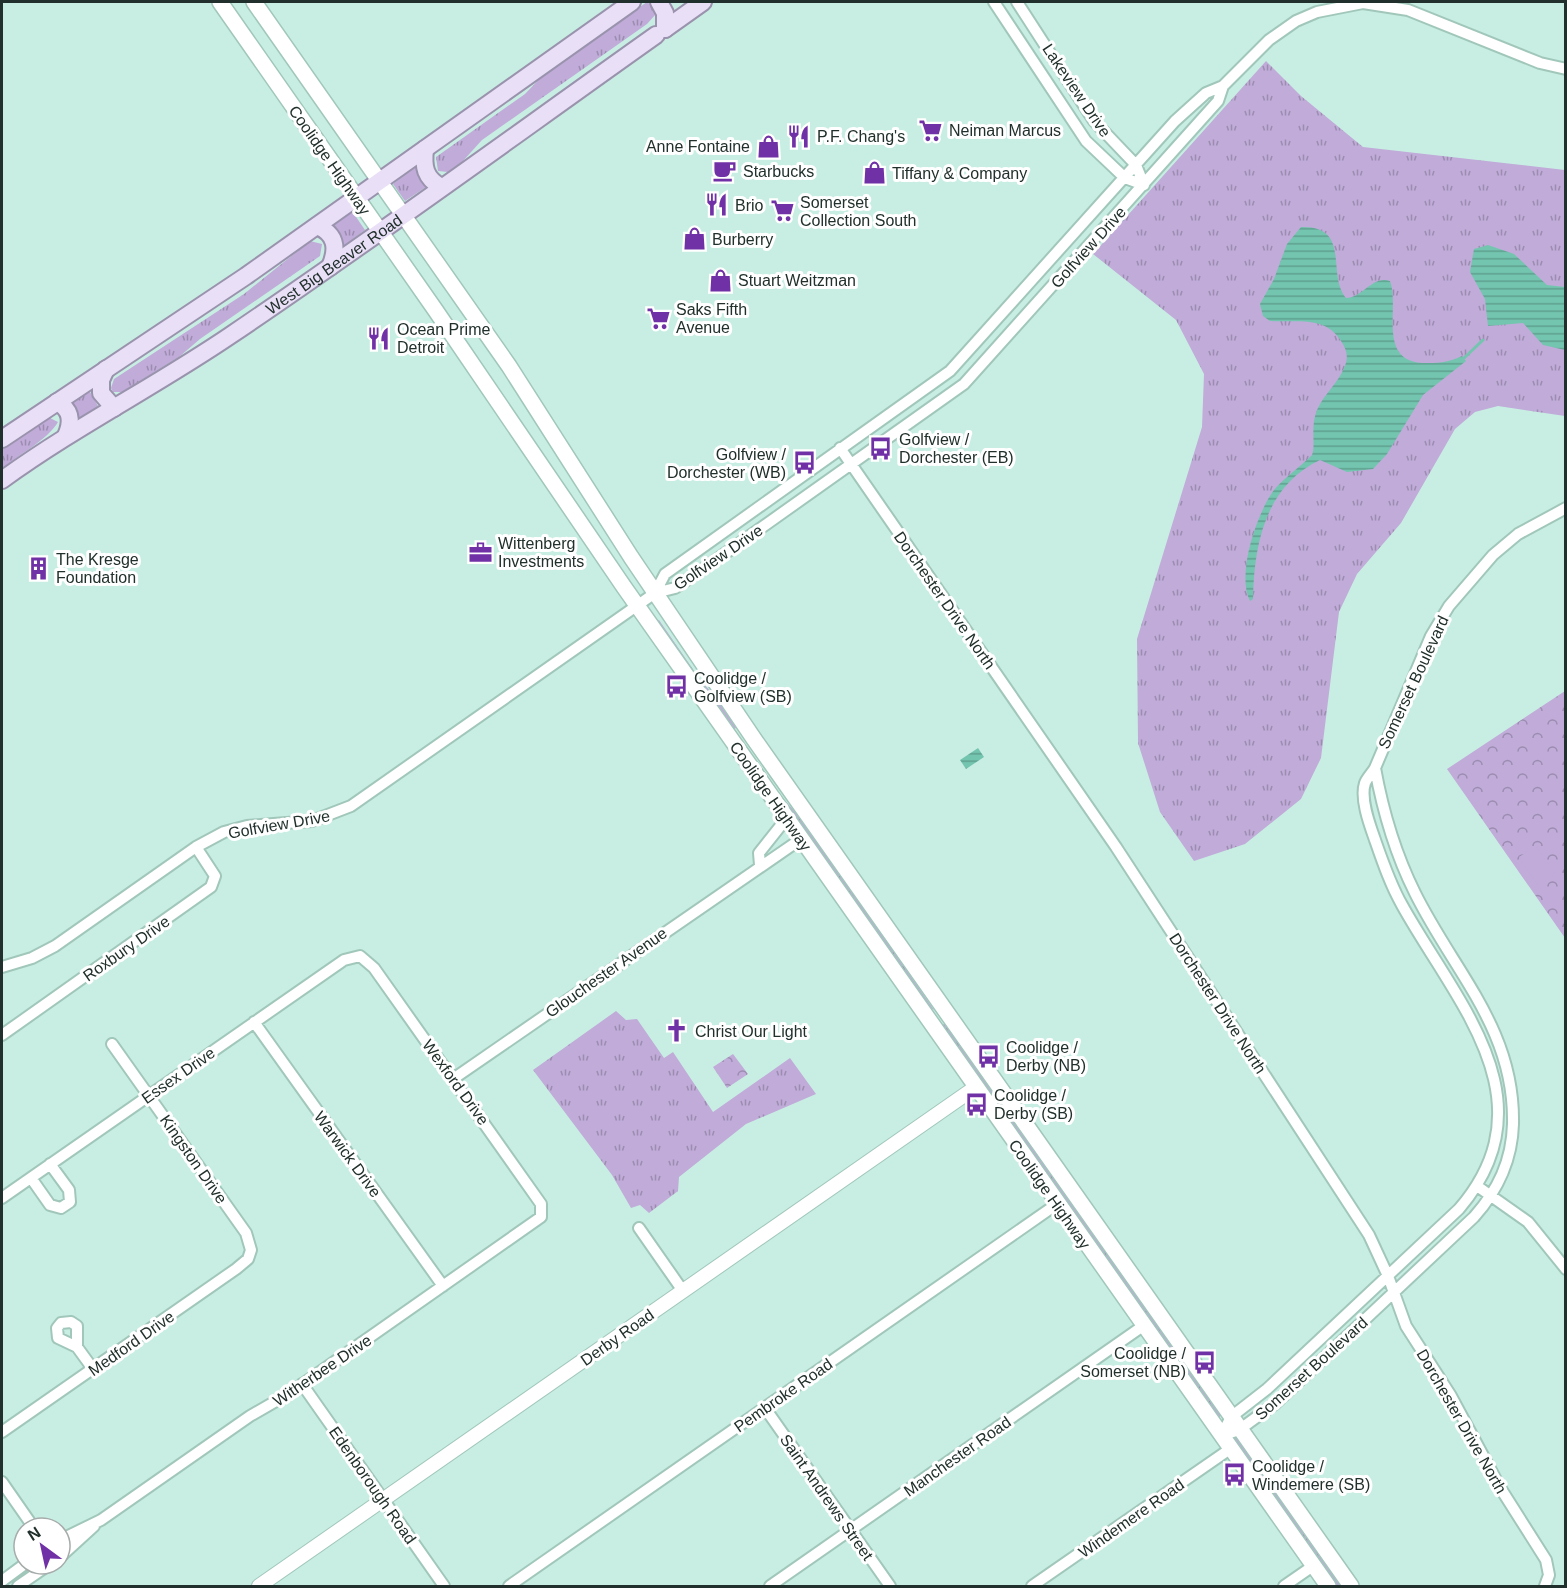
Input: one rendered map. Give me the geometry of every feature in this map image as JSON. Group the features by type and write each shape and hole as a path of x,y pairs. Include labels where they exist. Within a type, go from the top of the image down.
{"main road":[{"name":"Coolidge Highway","path":"220,2 786,819 1328,1587"},
{"name":"Coolidge Highway","path":"254,2 555,437 655,593 754,740 1351,1587"},
{"path":"2,439 317,226 632,2"},
{"path":"659,2 664,13 661,32"},
{"name":"West Big Beaver Road","path":"2,480 66,436 228,337 703,2"},
{"path":"276,82 286,85 295,84 302,71"},
{"path":"425,149 423,160 427,175 441,187"},
{"path":"317,226 329,232 335,244 330,267"},
{"path":"436,311 443,302 450,298 462,300"},
{"path":"106,369 101,380 101,393 114,408"},
{"path":"57,402 70,416 66,436"},
{"path":"527,444 541,449 549,445 555,437"},
{"path":"733,742 745,733 754,740"},
{"path":"925,1017 933,1019 944,1011"}],"street":[{"name":"Lakeview Drive","path":"994,2 1086,141 1125,178 1144,185"},
{"name":"Lakeview Drive","path":"1017,2 1094,121 1136,165 1144,185"},
{"name":"Golfview Drive","path":"655,593 665,574 954,367 1136,165 1198,100 1206,93 1223,86 1269,40 1296,21 1317,12 1363,3 1407,10 1540,63 1566,69"},
{"name":"Golfview Drive","path":"2,968 32,958 55,946 196,847 235,829 312,821 351,806 655,593 675,588 964,384 1218,101 1223,86"},
{"name":"Dorchester Drive North","path":"840,448 1190,959 1369,1235 1388,1276 1406,1326 1451,1396 1502,1489 1546,1560 1546,1584"},
{"name":"Somerset Boulevard","path":"1225,1443 1235,1424 1267,1389 1459,1209 1477,1186 1491,1159 1497,1125 1494,1084 1488,1055 1476,1026 1401,903 1382,860 1365,795 1365,783 1375,768 1426,646 1449,606 1493,555 1518,534 1566,508"},
{"name":"Somerset Boulevard","path":"1235,1424 1276,1403 1474,1217 1491,1195 1510,1157 1513,1115 1510,1077 1493,1025 1421,904 1406,873 1387,822 1375,768"},
{"path":"760,866 759,853 786,819"},
{"name":"Glouchester Avenue","path":"453,1079 801,839"},
{"name":"Roxbury Drive","path":"2,1035 211,887 215,876 196,847"},
{"name":"Wexford Drive","path":"356,956 369,962 534,1191 542,1204 541,1217"},
{"name":"Essex Drive","path":"2,1198 344,960 356,956"},
{"name":"Warwick Drive","path":"254,1022 443,1286"},
{"name":"Kingston Drive","path":"112,1044 246,1233 252,1246"},
{"name":"Derby Road","path":"259,1587 976,1087"},
{"path":"31,1178 51,1205 61,1208 70,1202 70,1193 50,1164"},
{"path":"1477,1186 1528,1222 1566,1269"},
{"name":"Pembroke Road","path":"509,1587 1057,1204"},
{"name":"Witherbee Drive","path":"72,1546 101,1520 250,1416 302,1384 541,1217"},
{"path":"639,1227 683,1291"},
{"name":"Medford Drive","path":"2,1432 236,1269 248,1259 252,1246"},
{"name":"Manchester Road","path":"770,1587 1143,1326"},
{"path":"78,1347 93,1369"},
{"name":"Edenborough Road","path":"302,1384 444,1587"},
{"name":"Saint Andrews Street","path":"765,1408 890,1587"},
{"name":"Windemere Road","path":"1032,1587 1225,1443"},
{"path":"2,1482 26,1516"},
{"name":"Witherbee Drive","path":"72,1534 101,1520"},
{"path":"1284,1587 1313,1566"},
{"path":"18,1587 33,1576"}],"green space":[{"path":"647,2 655,8 656,14 647,24 482,140 462,162 448,172 438,171 436,157 525,94 546,72"},
{"path":"1266,61 1301,96 1363,147 1565,170 1565,416 1498,406 1475,412 1455,429 1401,523 1357,574 1339,612 1321,758 1301,799 1245,844 1194,861 1160,812 1138,743 1137,639 1202,427 1204,374 1176,320 1093,254"},
{"path":"415,166 426,187 405,201 393,184"},
{"path":"352,211 365,230 342,247 331,227"},
{"path":"310,241 322,244 320,256 200,339 179,357 122,392 113,392 111,388 114,379 244,294"},
{"path":"89,390 98,406 80,419 71,402"},
{"path":"48,417 58,422 53,429 2,470 2,449"},
{"path":"659,620 701,681 726,708 738,727 732,730 655,622"},
{"path":"1565,691 1565,938 1447,769"},
{"path":"743,744 781,796 805,823 934,1010 930,1008 895,958 868,928"},
{"path":"1536,846 1555,874 1538,886 1519,857"},
{"path":"616,1011 626,1020 637,1019 664,1058 673,1052 713,1112 790,1058 816,1094 746,1124 679,1177 678,1191 649,1213 640,1205 631,1208 612,1175 533,1070"},
{"path":"946,1023 1221,1415 1218,1419 939,1027"},
{"path":"733,1054 748,1074 727,1088 713,1067"},
{"path":"1238,1437 1345,1586 1334,1586 1233,1439"}],"shaded area":[{"path":"1301,227 1317,229 1327,234 1335,253 1340,288 1346,298 1358,294 1378,281 1390,281 1393,331 1399,353 1408,360 1422,363 1438,363 1462,356 1466,361 1423,395 1387,454 1373,469 1347,472 1320,460 1301,471 1286,485 1266,519 1260,538 1253,599 1250,601 1245,576 1255,528 1274,490 1312,455 1317,410 1341,373 1347,354 1343,344 1327,327 1309,322 1270,321 1263,316 1260,304 1274,279 1287,244"},
{"path":"1488,245 1514,254 1547,285 1565,287 1565,350 1543,345 1523,323 1488,326 1485,299 1470,272 1474,249"},
{"path":"978,748 984,757 966,769 960,760"}],"waterway":[{"path":"1464,358 1483,340"}],"place":[{"name":"Neiman Marcus","path":"931,130"},
{"name":"P.F. Chang's","path":"799,136"},
{"name":"Anne Fontaine","path":"768,146"},
{"name":"Starbucks","path":"725,171"},
{"name":"Tiffany & Company","path":"874,173"},
{"name":"Brio","path":"717,205"},
{"name":"Somerset Collection South","path":"782,211"},
{"name":"Burberry","path":"694,239"},
{"name":"Stuart Weitzman","path":"720,280"},
{"name":"Saks Fifth Avenue","path":"658,318"},
{"name":"Ocean Prime Detroit","path":"379,338"},
{"name":"Golfview / Dorchester (EB)","path":"881,448"},
{"name":"Golfview / Dorchester (WB)","path":"804,463"},
{"name":"Wittenberg Investments","path":"480,552"},
{"name":"The Kresge Foundation","path":"38,568"},
{"name":"Coolidge / Golfview (SB)","path":"676,687"},
{"name":"Christ Our Light","path":"677,1031"},
{"name":"Coolidge / Derby (NB)","path":"988,1056"},
{"name":"Coolidge / Derby (SB)","path":"976,1104"},
{"name":"Coolidge / Somerset (NB)","path":"1204,1362"},
{"name":"Coolidge / Windemere (SB)","path":"1234,1475"}]}
